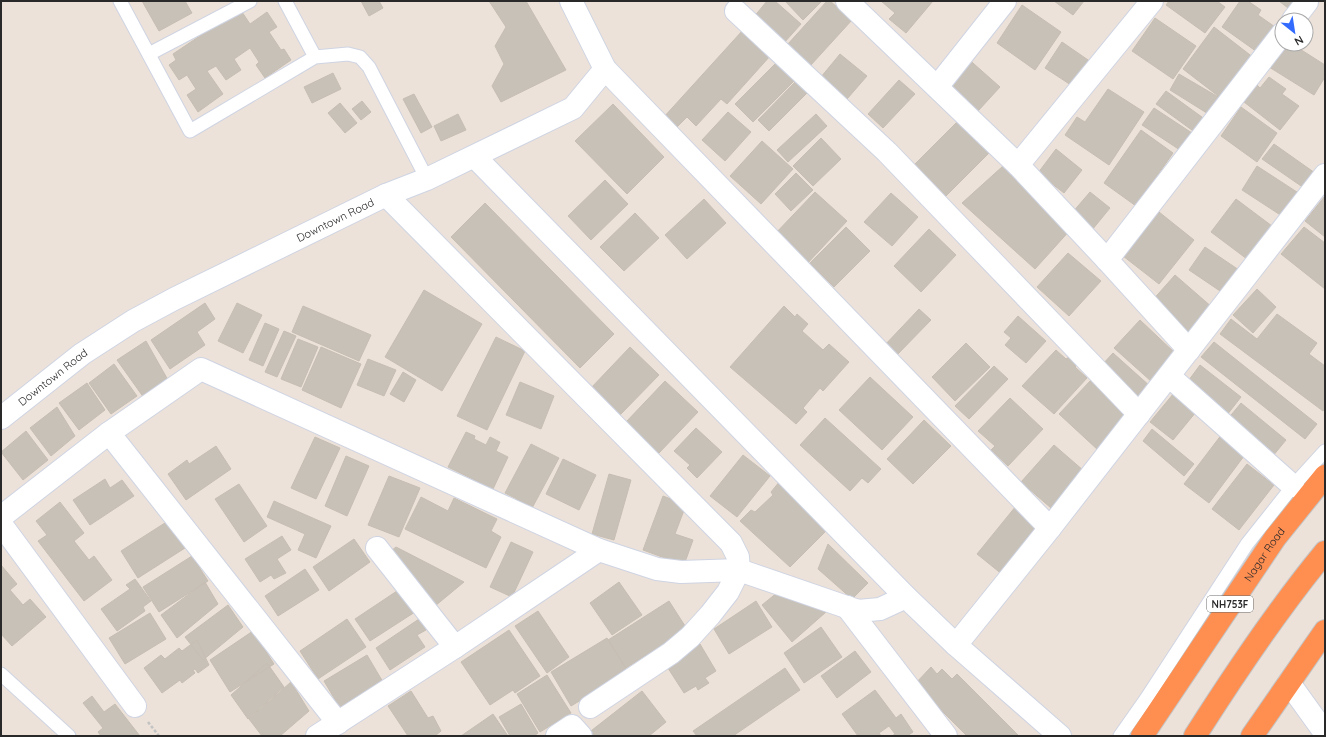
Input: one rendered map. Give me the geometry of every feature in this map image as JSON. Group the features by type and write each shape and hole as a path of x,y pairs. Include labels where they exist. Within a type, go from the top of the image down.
{"highway":[{"name":"Nagar Road","path":"1142,736 1275,538 1325,476"},
{"path":"1195,736 1238,670 1325,552"},
{"path":"1252,736 1325,631"}],"street":[{"path":"571,1 605,69 1050,528"},
{"path":"937,87 1005,1"},
{"path":"1018,164 1152,1"},
{"path":"849,2 1018,164 1189,350"},
{"path":"1299,12 1307,2"},
{"path":"736,11 887,152 1139,414"},
{"path":"1107,260 1274,44"},
{"name":"Downtown Road","path":"1,418 82,354 133,322 174,299 386,195 427,179 573,108 605,69"},
{"path":"475,156 906,597 956,645 1060,736"},
{"path":"956,645 1050,528 1325,175"},
{"path":"386,195 731,543 738,557 739,570 728,592 710,616 690,637 671,653 590,707"},
{"path":"1,517 109,433 201,369 599,550 657,569 681,572 739,570 858,611 880,609 906,597"},
{"path":"1169,376 1293,486"},
{"path":"109,433 338,723"},
{"path":"1,524 135,706"},
{"path":"377,548 455,647"},
{"path":"317,736 455,647 599,550"},
{"path":"847,607 946,736"},
{"path":"1288,683 1325,733"},
{"path":"557,736 572,726 581,736"}],"lane":[{"path":"120,1 190,131 314,57 348,54 360,57 368,67 427,179"},
{"path":"148,54 250,1"},
{"path":"285,1 314,57"},
{"path":"1120,736 1146,699 1247,544 1293,486 1325,451"},
{"path":"1,674 69,736"}],"building":[{"path":"142,1 185,1 192,13 159,31"},
{"path":"361,1 379,1 383,8 369,16"},
{"path":"489,1 526,1 566,70 501,102 492,86 504,64 495,46 506,27"},
{"path":"767,1 775,1 801,24 783,44 753,18"},
{"path":"785,1 822,1 803,20"},
{"path":"827,1 830,1 852,20 810,66 787,45"},
{"path":"881,1 933,1 906,33 889,19 895,13"},
{"path":"1054,1 1084,1 1073,15"},
{"path":"1169,1 1217,1 1225,7 1205,33 1166,5"},
{"path":"1240,1 1248,1 1261,10 1258,15 1274,26 1274,35 1260,54 1222,27"},
{"path":"1279,1 1293,1 1288,8"},
{"path":"1022,5 1061,32 1035,70 997,43"},
{"path":"240,9 250,24 267,12 277,27 269,32 281,50 284,49 291,60 265,78 256,65 259,62 250,48 234,59 241,70 226,80 216,66 207,71 223,94 198,112 187,95 196,89 187,75 179,80 169,65 176,60 173,54"},
{"path":"1155,18 1196,46 1173,79 1132,51"},
{"path":"1214,27 1254,58 1222,99 1183,69"},
{"path":"743,30 771,55 727,104 721,99 696,126 687,117 675,129 663,118"},
{"path":"1062,42 1091,62 1074,87 1045,68"},
{"path":"1279,52 1305,52 1325,65 1325,77 1314,95 1269,67"},
{"path":"840,54 867,76 847,99 821,77"},
{"path":"965,56 1000,87 978,111 943,85"},
{"path":"779,60 797,78 753,122 735,104"},
{"path":"333,73 341,89 312,103 304,87"},
{"path":"1179,74 1220,98 1210,115 1170,90"},
{"path":"1269,77 1286,89 1282,94 1299,106 1280,130 1244,102 1257,85 1260,88"},
{"path":"797,80 808,92 769,131 758,120"},
{"path":"899,80 915,94 883,128 868,114"},
{"path":"1108,89 1144,112 1109,165 1065,135 1077,117 1085,122"},
{"path":"1166,91 1206,120 1196,133 1156,104"},
{"path":"414,94 432,127 421,133 403,99"},
{"path":"362,101 371,112 361,120 352,109"},
{"path":"340,103 357,123 345,133 328,113"},
{"path":"613,104 664,157 627,194 575,141"},
{"path":"1241,107 1277,133 1257,162 1221,136"},
{"path":"1154,108 1195,135 1183,152 1142,125"},
{"path":"728,112 751,132 725,161 702,140"},
{"path":"458,114 466,130 441,141 434,126"},
{"path":"816,114 827,126 788,162 777,150"},
{"path":"958,121 989,153 946,196 915,164"},
{"path":"1141,130 1173,153 1136,206 1104,183"},
{"path":"821,138 841,159 813,186 793,166"},
{"path":"762,141 793,169 761,204 730,176"},
{"path":"1274,144 1315,173 1304,188 1262,159"},
{"path":"1056,149 1082,170 1064,193 1038,173"},
{"path":"1003,166 1072,228 1035,269 962,203"},
{"path":"1257,166 1300,194 1285,218 1242,190"},
{"path":"796,173 813,190 791,211 775,194"},
{"path":"605,180 628,204 591,240 568,216"},
{"path":"815,192 847,221 805,266 773,236"},
{"path":"1090,192 1110,208 1092,230 1072,213"},
{"path":"891,193 918,217 892,246 864,222"},
{"path":"1325,196 1325,237 1305,221"},
{"path":"704,199 726,223 687,259 665,235"},
{"path":"1236,199 1276,229 1251,262 1211,232"},
{"path":"485,203 614,334 580,368 451,237"},
{"path":"1159,212 1194,240 1159,284 1123,256"},
{"path":"635,213 659,238 624,271 600,247"},
{"path":"846,227 870,251 834,287 810,263"},
{"path":"1304,227 1325,243 1325,289 1281,254"},
{"path":"929,229 956,255 921,292 894,266"},
{"path":"1205,247 1239,270 1223,293 1189,270"},
{"path":"1068,253 1101,281 1069,316 1037,287"},
{"path":"1175,275 1213,308 1189,335 1151,302"},
{"path":"1257,289 1276,307 1253,333 1233,315"},
{"path":"424,290 482,324 442,391 385,357"},
{"path":"205,303 215,319 197,332 205,345 170,369 151,340"},
{"path":"237,303 262,315 243,353 218,341"},
{"path":"303,306 371,335 359,361 292,332"},
{"path":"784,306 795,317 797,314 808,324 802,331 823,350 829,344 849,362 823,391 820,388 803,408 807,412 796,424 730,367"},
{"path":"919,309 931,320 894,358 883,347"},
{"path":"1277,314 1317,343 1309,354 1325,366 1325,408 1323,411 1220,334 1231,319 1257,339"},
{"path":"1018,316 1046,341 1026,363 1005,345 1011,338 1004,332"},
{"path":"1140,320 1177,355 1152,382 1114,348"},
{"path":"265,323 279,329 263,366 249,360"},
{"path":"284,331 296,336 277,377 265,372"},
{"path":"496,337 525,351 487,430 457,416"},
{"path":"298,339 318,347 301,387 281,379"},
{"path":"146,341 168,380 144,398 117,360"},
{"path":"1214,342 1317,424 1305,439 1201,357"},
{"path":"966,343 990,367 955,401 932,377"},
{"path":"321,347 361,364 341,408 302,390"},
{"path":"630,347 659,375 619,416 590,389"},
{"path":"1056,350 1066,359 1069,357 1077,364 1075,367 1087,378 1054,414 1022,386"},
{"path":"1113,353 1151,387 1139,399 1102,365"},
{"path":"368,359 396,370 384,396 357,385"},
{"path":"114,364 137,396 111,414 89,383"},
{"path":"1200,365 1241,397 1227,415 1186,384"},
{"path":"994,366 1008,379 969,419 955,406"},
{"path":"403,372 416,380 404,402 390,394"},
{"path":"870,377 913,417 882,450 839,410"},
{"path":"1091,380 1129,417 1098,450 1059,414"},
{"path":"665,381 698,412 659,453 626,422"},
{"path":"520,382 554,396 541,429 506,415"},
{"path":"87,383 105,410 79,430 59,403"},
{"path":"1174,393 1196,412 1173,440 1150,422"},
{"path":"1010,398 1043,429 1008,466 991,450 995,446 978,431"},
{"path":"1241,403 1286,440 1272,457 1227,420"},
{"path":"57,407 75,436 51,456 30,428"},
{"path":"825,418 881,469 868,483 862,478 850,491 800,445"},
{"path":"924,420 951,446 913,484 887,459"},
{"path":"696,428 722,452 697,478 687,468 690,465 674,451"},
{"path":"1152,429 1194,464 1184,476 1143,441"},
{"path":"26,431 48,460 23,480 1,452"},
{"path":"466,432 475,436 474,439 486,445 490,437 500,442 496,451 508,457 493,489 448,467"},
{"path":"1222,434 1247,452 1209,503 1184,484"},
{"path":"315,437 340,448 316,499 291,488"},
{"path":"531,444 559,458 531,510 515,502 517,499 505,493"},
{"path":"1054,445 1084,471 1051,508 1021,482"},
{"path":"216,446 231,469 186,500 168,474 187,460 189,464"},
{"path":"743,455 770,476 737,517 710,496"},
{"path":"346,456 369,466 347,516 325,506"},
{"path":"563,459 596,475 579,510 546,494"},
{"path":"1247,464 1274,485 1239,530 1212,509"},
{"path":"609,474 631,480 614,540 592,534"},
{"path":"389,476 420,488 399,537 368,525"},
{"path":"105,479 110,488 122,480 134,496 90,525 73,500"},
{"path":"780,481 828,529 790,567 740,521 751,510 755,512 773,495 771,492"},
{"path":"239,484 267,526 244,542 215,499"},
{"path":"663,496 686,505 675,534 693,540 684,565 643,550"},
{"path":"421,497 448,511 454,498 497,519 491,531 501,537 486,568 405,529"},
{"path":"274,501 331,526 316,558 298,550 305,534 267,517"},
{"path":"60,502 84,533 74,541 89,560 94,556 112,580 84,601 38,541 47,535 36,521"},
{"path":"1016,506 1042,527 1003,575 977,554"},
{"path":"168,521 185,548 138,578 121,551"},
{"path":"282,536 291,550 277,559 286,573 274,579 271,575 260,582 245,559"},
{"path":"354,539 370,562 329,591 313,567"},
{"path":"511,542 533,552 512,597 490,587"},
{"path":"828,544 868,583 852,599 818,569"},
{"path":"396,547 464,582 435,606 391,551"},
{"path":"192,556 208,581 159,612 143,587"},
{"path":"1,565 17,584 10,590 23,605 30,599 46,617 12,646 1,634"},
{"path":"305,569 319,590 278,616 265,596"},
{"path":"135,579 151,601 143,607 145,611 117,631 101,609 130,589 126,585"},
{"path":"205,582 218,604 177,638 161,615"},
{"path":"619,582 642,615 612,635 590,603"},
{"path":"400,589 415,612 370,641 355,619"},
{"path":"778,592 826,612 792,642 762,605"},
{"path":"669,601 687,629 626,668 608,640"},
{"path":"756,601 772,627 729,654 714,629"},
{"path":"228,605 243,627 203,660 185,637"},
{"path":"538,611 569,657 547,673 515,626"},
{"path":"150,613 166,639 125,664 109,638"},
{"path":"347,619 366,647 318,679 300,651"},
{"path":"419,619 426,630 417,635 425,647 390,670 376,648"},
{"path":"821,627 842,657 804,683 784,653"},
{"path":"509,630 540,676 515,693 513,690 490,705 461,662"},
{"path":"253,631 274,664 230,692 210,660"},
{"path":"607,638 628,672 571,706 551,672"},
{"path":"197,640 209,665 198,673 195,669 193,670 195,673 182,683 180,680 162,693 144,668 161,655 165,659 179,648 182,651"},
{"path":"700,644 716,671 705,678 709,683 698,690 696,686 684,693 666,665"},
{"path":"855,651 871,672 837,698 821,676"},
{"path":"367,655 383,682 340,708 324,681"},
{"path":"267,663 284,687 248,719 231,695"},
{"path":"931,667 937,674 942,669 952,679 957,674 1019,736 967,736 915,684"},
{"path":"785,668 800,690 733,736 697,736 693,731"},
{"path":"547,675 571,713 540,732 517,694"},
{"path":"291,682 309,711 280,736 262,736 249,719"},
{"path":"875,690 896,718 901,714 913,732 907,736 892,736 895,734 889,726 879,733 881,736 858,736 842,714"},
{"path":"411,691 428,718 433,716 441,731 435,736 408,736 388,706"},
{"path":"642,691 666,722 649,736 588,736 587,734"},
{"path":"92,696 104,712 115,704 140,736 101,736 98,732 103,728 83,703"},
{"path":"521,704 538,733 534,736 510,736 499,717"},
{"path":"493,714 508,736 461,736"}]}
